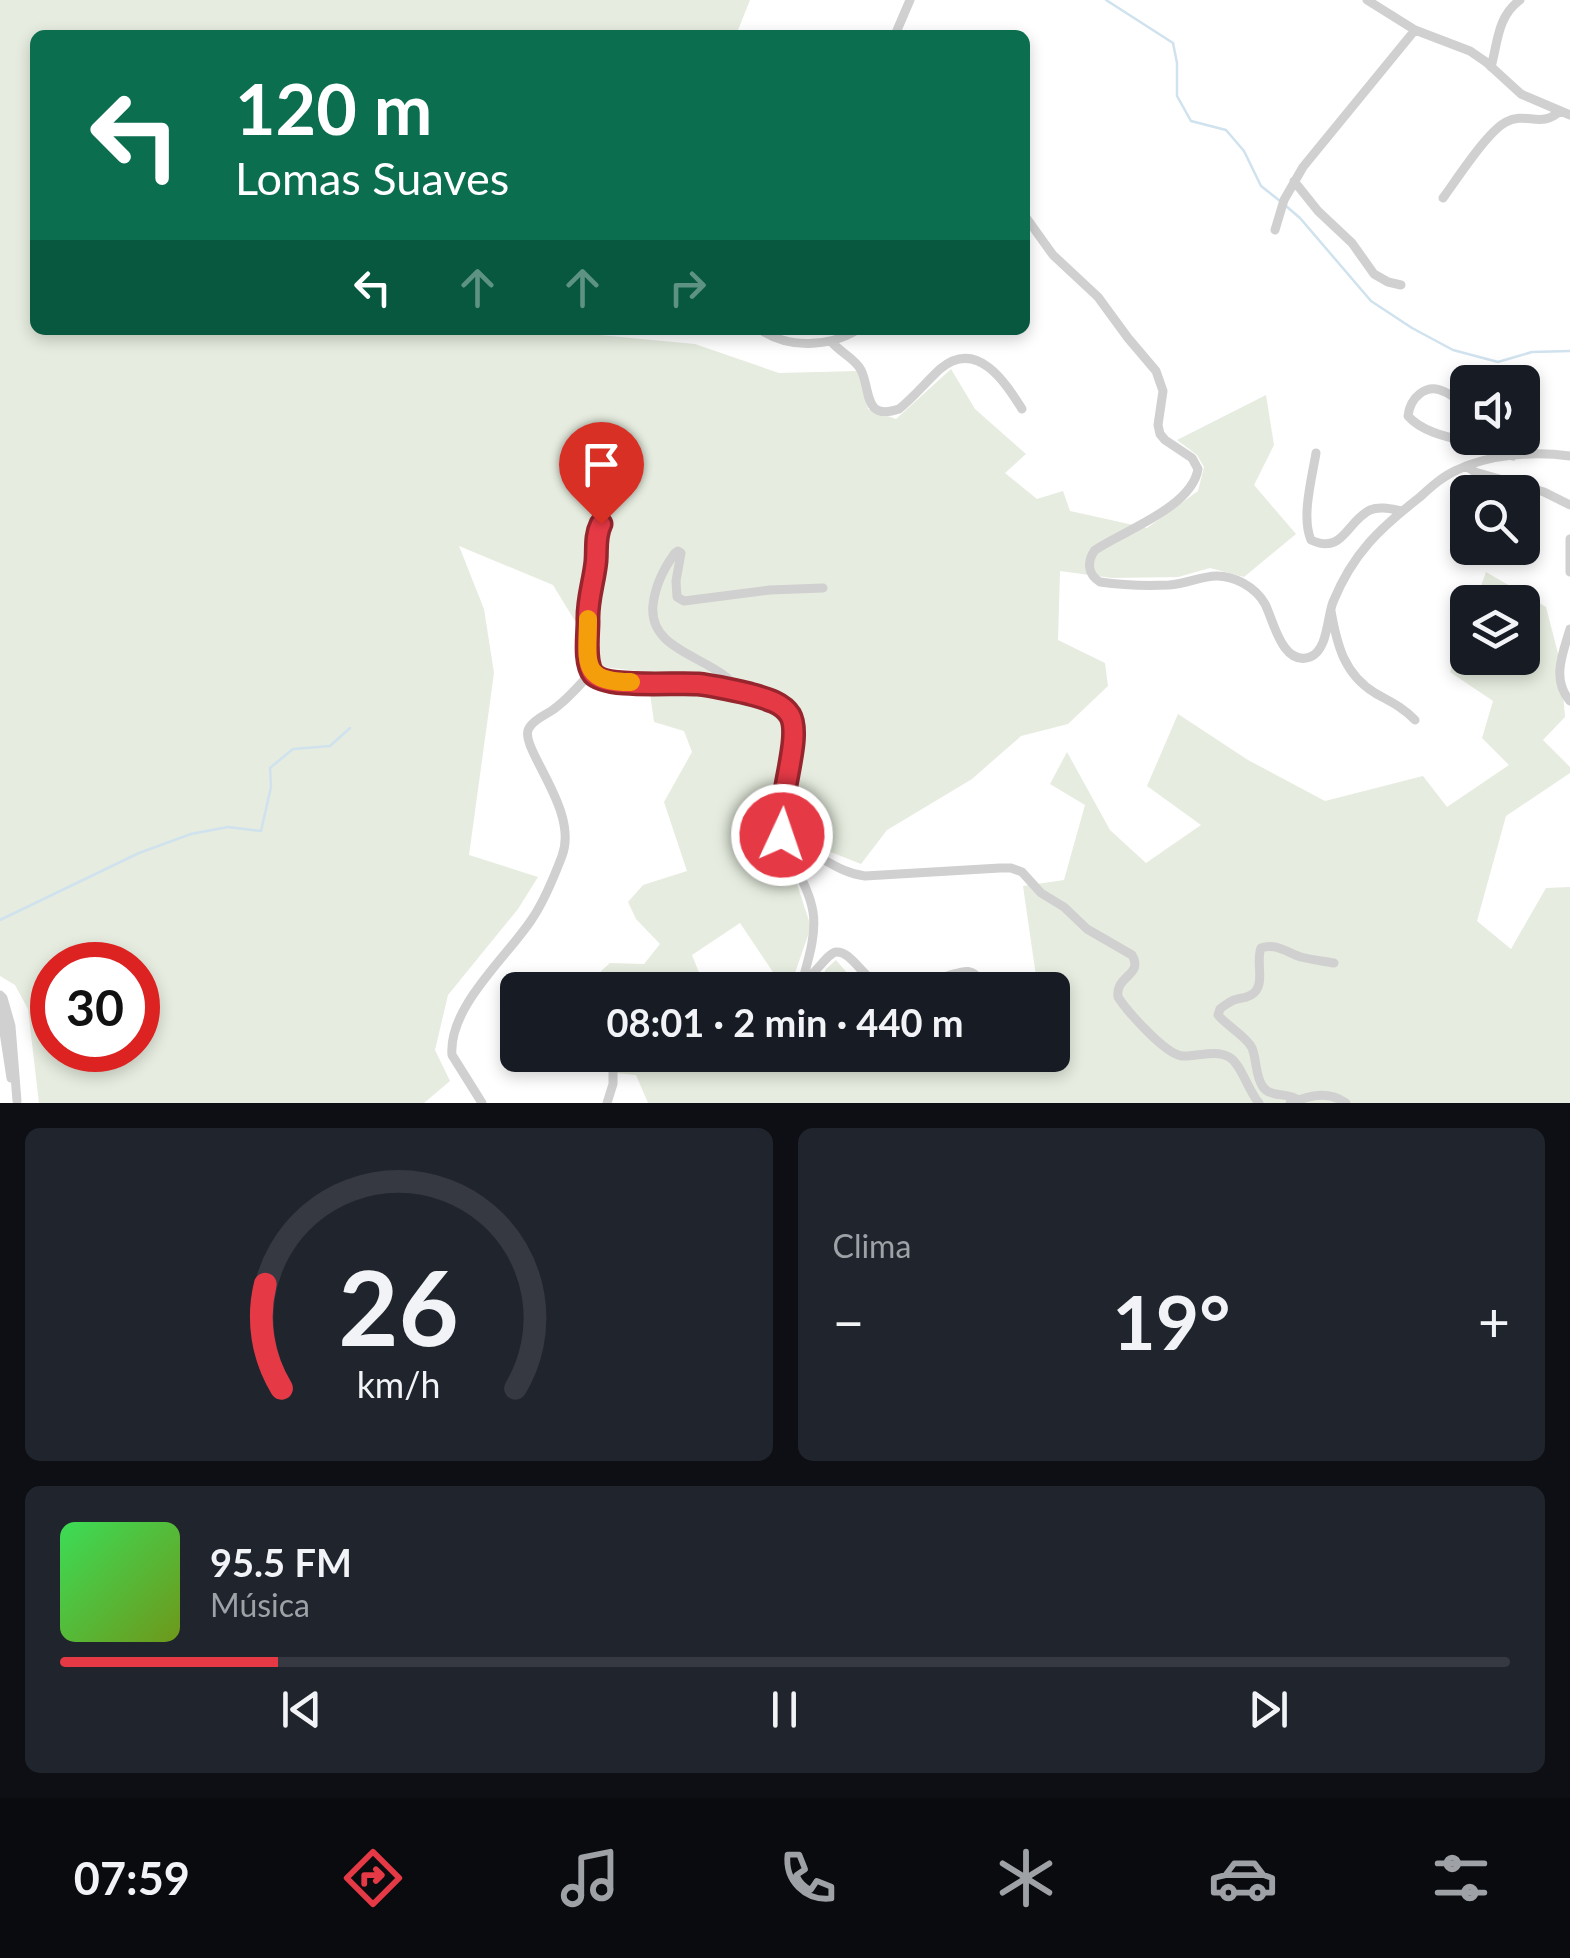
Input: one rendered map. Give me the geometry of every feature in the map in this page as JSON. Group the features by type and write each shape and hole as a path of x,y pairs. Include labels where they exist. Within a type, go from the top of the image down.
{"street":[{"path":"896,30 910,0"},
{"path":"1367,0 1416,30 1470,51 1521,94 1565,113"},
{"path":"1491,67 1502,22 1520,0"},
{"path":"1274,230 1284,200 1314,152 1416,30"},
{"path":"1443,198 1500,126 1516,118 1550,119 1565,113"},
{"path":"1294,181 1352,243 1374,274 1400,285"},
{"path":"1030,223 1053,256 1093,292 1156,371 1163,391 1159,431 1165,440 1192,458 1198,469 1192,486 1176,501 1096,550 1089,564 1097,581 1168,585 1212,575 1238,581 1261,598 1286,649 1305,658 1321,645 1331,608 1359,554 1380,529 1444,478 1466,466 1513,456 1570,456"},
{"path":"770,335 789,342 831,341 846,335"},
{"path":"831,341 860,368 870,402 879,410 899,409 940,369 964,360 981,362 996,372 1022,409"},
{"path":"1450,395 1432,388 1423,391 1414,398 1408,416 1426,430 1450,437"},
{"path":"1316,453 1306,516 1311,540 1328,545 1336,542 1375,508 1402,511"},
{"path":"1466,466 1552,494 1570,506"},
{"path":"617,480 597,533 588,614 592,672 598,678 616,682 696,684 738,692 776,703 792,719 794,732 781,829 813,913 804,972"},
{"path":"1570,539 1570,572"},
{"path":"738,692 726,677 664,639 656,630 654,598 671,558 678,551 681,553 676,589 677,597 684,601 758,591 823,588"},
{"path":"1331,608 1339,644 1352,674 1414,720"},
{"path":"1570,629 1559,670 1562,689 1570,701"},
{"path":"482,1103 454,1060 451,1047 455,1033 486,977 535,914 565,845 561,810 527,742 527,732 592,672"},
{"path":"781,815 802,847 857,875 1000,868 1019,871 1087,929 1132,955 1135,968 1119,984 1118,997 1167,1049 1181,1056 1230,1057 1259,1103"},
{"path":"1334,963 1306,958 1277,946 1261,948 1258,990 1234,1000 1220,1009 1218,1015 1248,1041 1254,1051 1260,1084 1266,1090 1294,1096 1294,1102 1324,1095 1346,1103"},
{"path":"817,972 836,952 863,972"},
{"path":"0,995 8,1066 17,1102"},
{"path":"0,1006 5,1029"},
{"path":"608,1103 613,1072"}],"shaded area":[{"path":"0,0 750,0 738,30 30,30 30,335 600,335 695,344 779,373 858,371 868,409 896,419 951,369 975,409 1026,454 1005,473 1037,499 1063,491 1070,511 1147,528 1198,491 1204,467 1197,455 1177,440 1266,395 1274,445 1254,485 1296,534 1244,577 1210,568 1178,577 1112,578 1060,571 1058,640 1105,663 1108,686 1068,724 1021,736 972,779 887,830 861,864 780,832 811,927 795,972 773,972 740,923 692,955 699,972 601,972 610,963 644,964 660,944 636,919 628,902 643,885 687,871 664,802 692,752 684,731 654,722 647,672 603,667 553,585 459,546 484,609 494,673 469,855 538,877 518,909 448,995 435,1050 450,1081 424,1103 39,1103 35,1072 160,1072 160,942 30,942 30,1026 28,1009 15,985 0,976"},
{"path":"1486,572 1508,585 1481,585"},
{"path":"1540,604 1546,607 1561,665 1565,717 1543,740 1570,767 1570,773 1506,816 1477,921 1511,949 1546,888 1570,887 1570,1103 648,1103 636,1075 613,1072 1070,1072 1070,972 1035,972 1023,886 1064,880 1085,805 1050,784 1067,752 1110,830 1146,863 1201,825 1147,786 1178,714 1248,760 1325,801 1423,776 1447,807 1509,765 1482,738 1493,701 1454,675 1540,675"},
{"path":"836,960 846,972 825,972"}],"waterway":[{"path":"1106,0 1173,43 1177,96 1191,121 1226,130 1244,151 1261,186 1280,201"},
{"path":"1286,206 1371,301 1453,350 1498,362 1532,352 1570,351"},
{"path":"0,920 139,853 191,834 228,827 261,831 271,787 270,768 293,749 330,746 350,728"}],"slow traffic":[{"path":"588,619 592,672 602,680 631,682"}],"route":[{"path":"601,524 588,606 588,659 592,672 598,678 616,682 724,688 783,707 792,719 794,732 781,810 782,835"}]}
